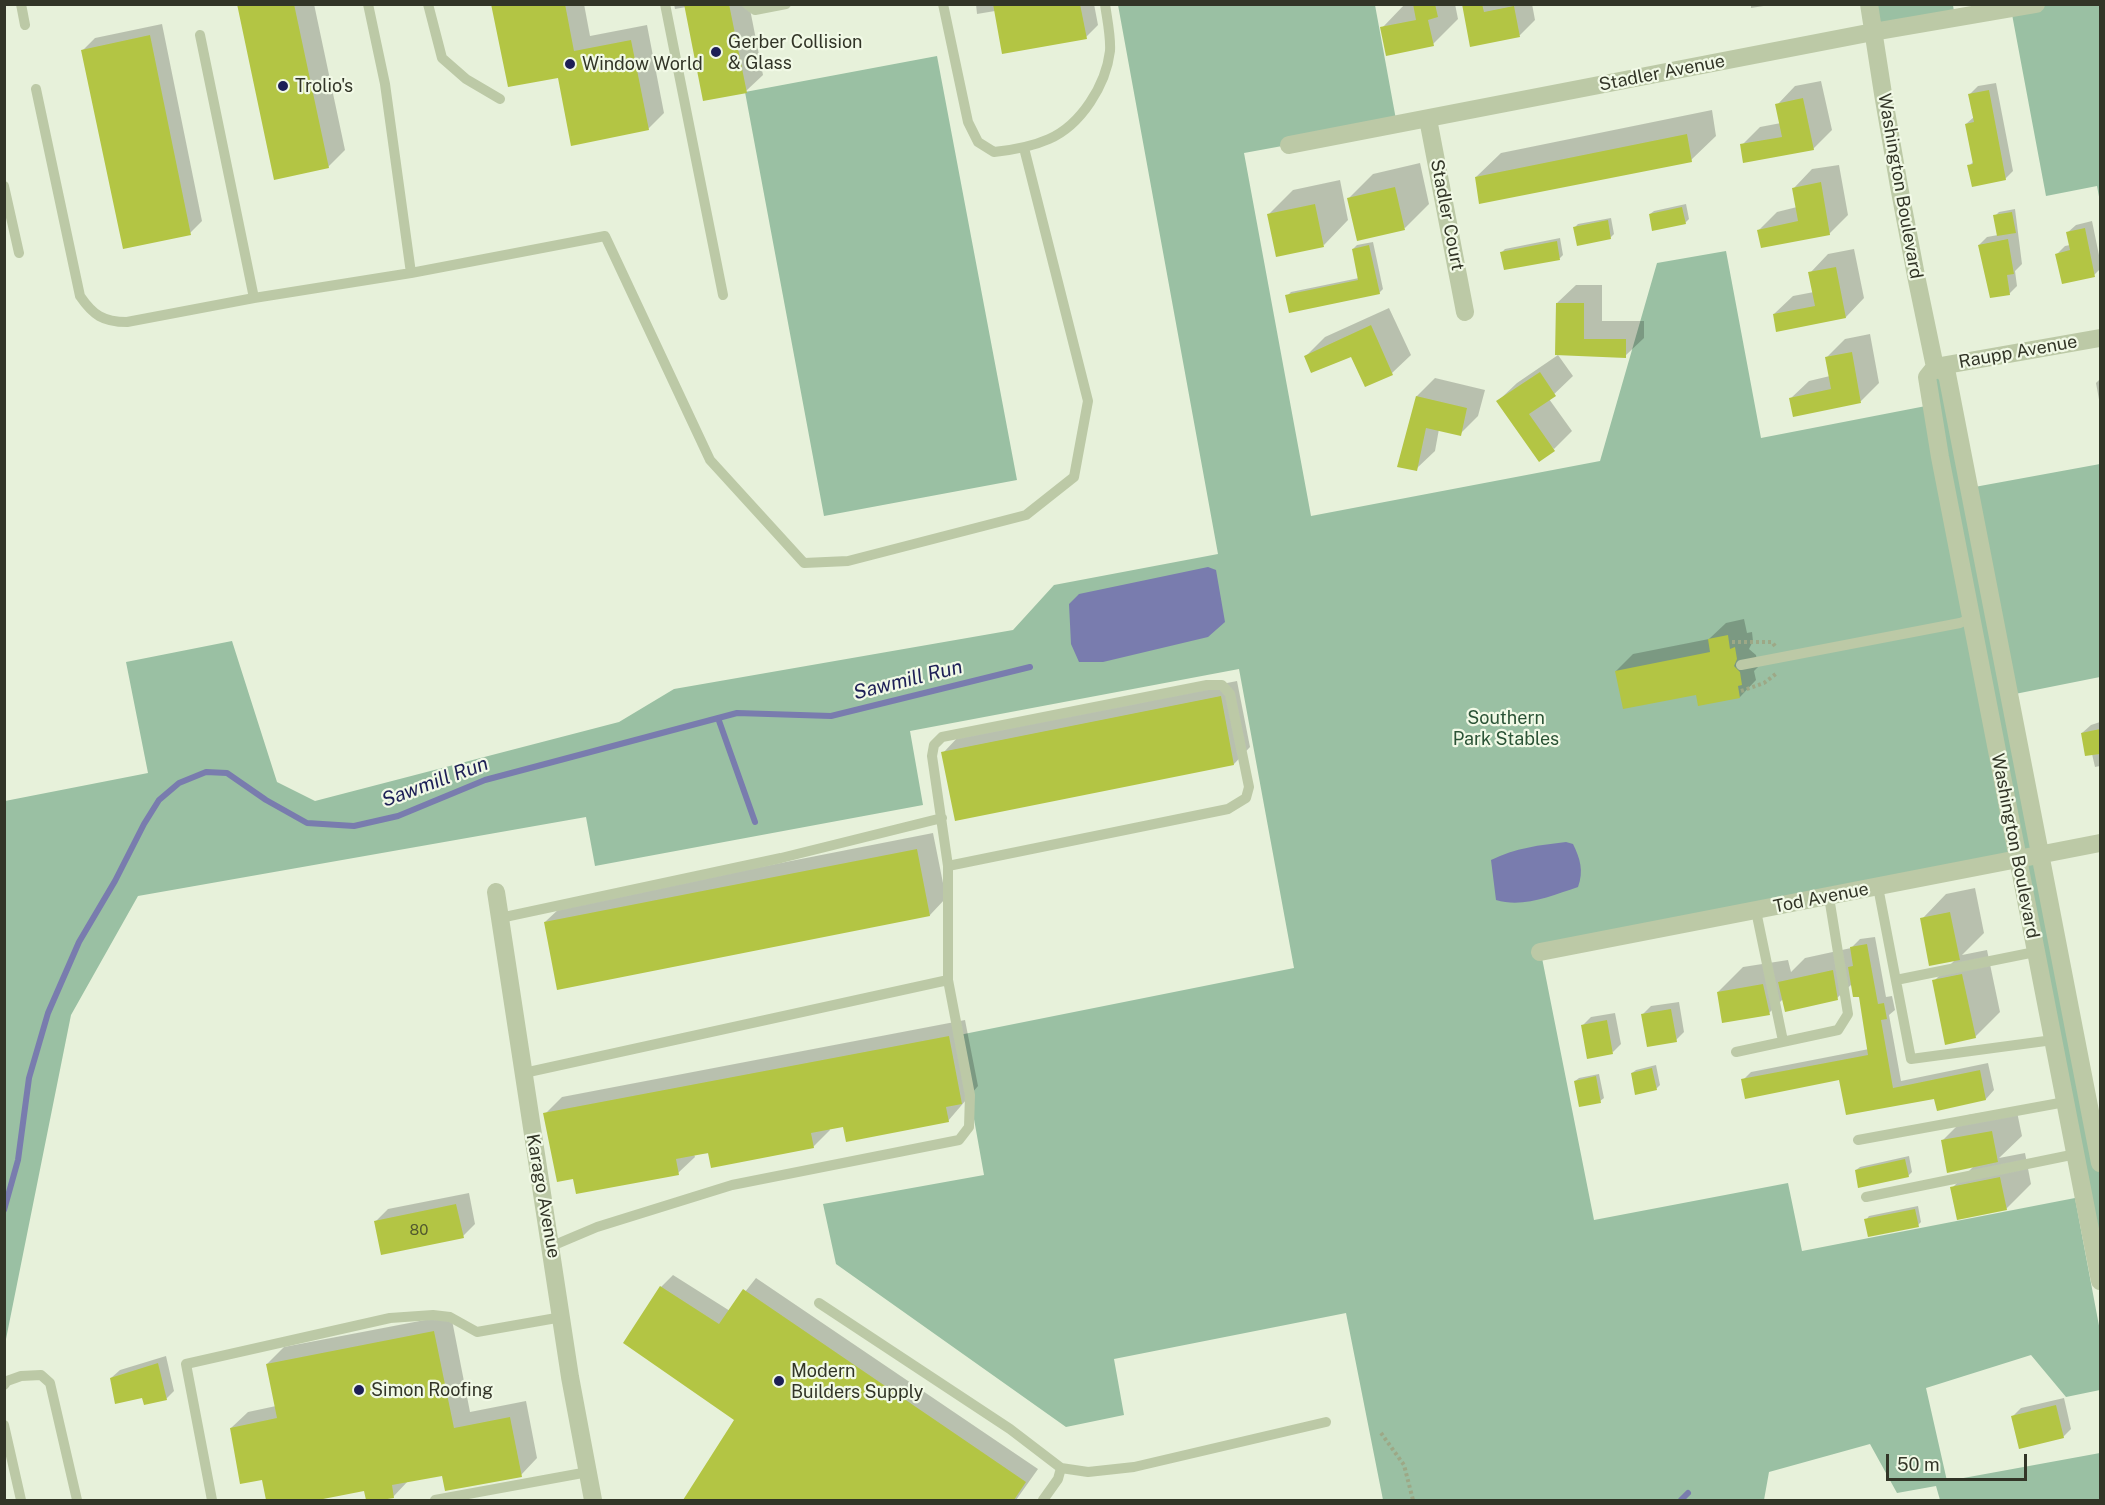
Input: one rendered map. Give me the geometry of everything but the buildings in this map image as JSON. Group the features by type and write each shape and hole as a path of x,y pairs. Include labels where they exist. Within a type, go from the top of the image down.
{"street":[{"name":"Washington Boulevard","path":"1869,4 1890,141 1935,367 1947,374 2100,1163"},
{"name":"Stadler Avenue","path":"1289,145 1873,32 2036,4"},
{"name":"Stadler Court","path":"1428,119 1466,312"},
{"name":"Raupp Avenue","path":"1935,367 2100,338"},
{"name":"Washington Boulevard","path":"1935,367 1927,377 2017,861 2100,1281"},
{"path":"1972,618 1994,613"},
{"name":"Tod Avenue","path":"1540,952 2017,861 2040,854 2100,843"},
{"name":"Karago Avenue","path":"496,891 562,1317 593,1500"},
{"path":"2060,1074 2082,1068"}],"lane":[{"path":"21,4 25,25"},
{"path":"368,4 385,84 411,273"},
{"path":"428,4 442,58 466,79 500,99"},
{"path":"665,4 723,295"},
{"path":"747,4 755,10 786,4"},
{"path":"943,4 968,122 978,142 994,152 1024,148 1051,139 1073,122 1098,89 1110,49 1105,4"},
{"path":"200,35 254,298"},
{"path":"36,89 80,296 92,313 110,322 127,322 254,298 411,273 605,236 710,460 804,563 848,561 1026,515 1074,477 1088,401 1024,148"},
{"path":"4,186 19,253"},
{"path":"1741,665 1960,623 1972,618"},
{"path":"552,1246 597,1227 732,1185 959,1140 969,1127 970,1095 948,980 948,866 932,756 934,745 942,737 1207,685 1222,685 1230,694 1249,788 1246,798 1228,809 948,866"},
{"path":"500,918 781,858 942,818"},
{"path":"1878,887 1911,1059 2053,1040"},
{"path":"1736,1052 1838,1030 1848,1014 1829,897"},
{"path":"1756,911 1783,1041"},
{"path":"1896,980 2035,952"},
{"path":"524,1073 948,980"},
{"path":"1858,1140 2065,1102"},
{"path":"1866,1197 2076,1154"},
{"path":"819,1303 1010,1430 1061,1468 1088,1472 1134,1467 1326,1422"},
{"path":"212,1500 186,1364 390,1318 433,1315 450,1317 477,1332 562,1317"},
{"path":"4,1385 7,1381 21,1376 41,1375 50,1383 77,1500"},
{"path":"4,1425 21,1500"},
{"path":"1043,1500 1058,1479 1061,1468"},
{"path":"435,1500 588,1472"}],"path":[{"path":"1381,1433 1404,1465 1413,1500"}],"green space":[{"name":"Southern Park Stables","path":"1118,5 1375,5 1397,125 1244,153 1311,516 1600,461 1657,263 1726,251 1761,438 1931,405 1927,377 1947,374 1969,488 2100,464 2100,677 2010,695 2100,1163 2100,1281 2017,861 1542,958 1594,1220 1788,1183 1802,1251 2075,1198 2100,1331 2100,1390 2066,1397 2031,1355 1926,1388 1947,1481 2100,1453 2100,1500 1940,1500 1936,1486 1897,1493 1870,1444 1769,1472 1764,1500 1383,1500 1346,1313 1114,1359 1124,1415 1066,1427 836,1264 823,1204 984,1175 959,1035 1294,968 1239,669 910,731 923,805 595,866 586,817 138,896 71,1015 5,1344 5,801 148,773 126,662 232,641 277,782 315,801 619,722 674,689 1013,630 1054,585 1218,554"},
{"path":"1869,5 1953,5 1955,18 1873,32"},
{"path":"2036,5 2100,5 2100,202 2097,186 2046,196 2011,9"},
{"path":"937,56 1017,480 824,516 745,92"}],"water":[{"path":"1208,567 1216,570 1225,622 1208,637 1103,662 1079,662 1071,644 1069,604 1079,594"},
{"path":"1566,842 1573,844 1579,860 1581,876 1578,887 1527,902 1496,900 1491,860 1518,850"}],"waterway":[{"name":"Sawmill Run","path":"4,1210 18,1160 29,1078 48,1013 79,942 115,881 144,824 159,800 179,783 206,772 227,773 266,800 307,823 354,826 398,816 485,780 737,713 831,716 1030,667"},
{"path":"718,718 755,822"},
{"path":"1681,1500 1688,1493"}],"place":[{"name":"Gerber Collision & Glass","path":"716,52"},
{"name":"Window World","path":"570,64"},
{"name":"Trolio's","path":"283,86"},
{"name":"Modern Builders Supply","path":"779,1381"},
{"name":"Simon Roofing","path":"359,1390"}]}
